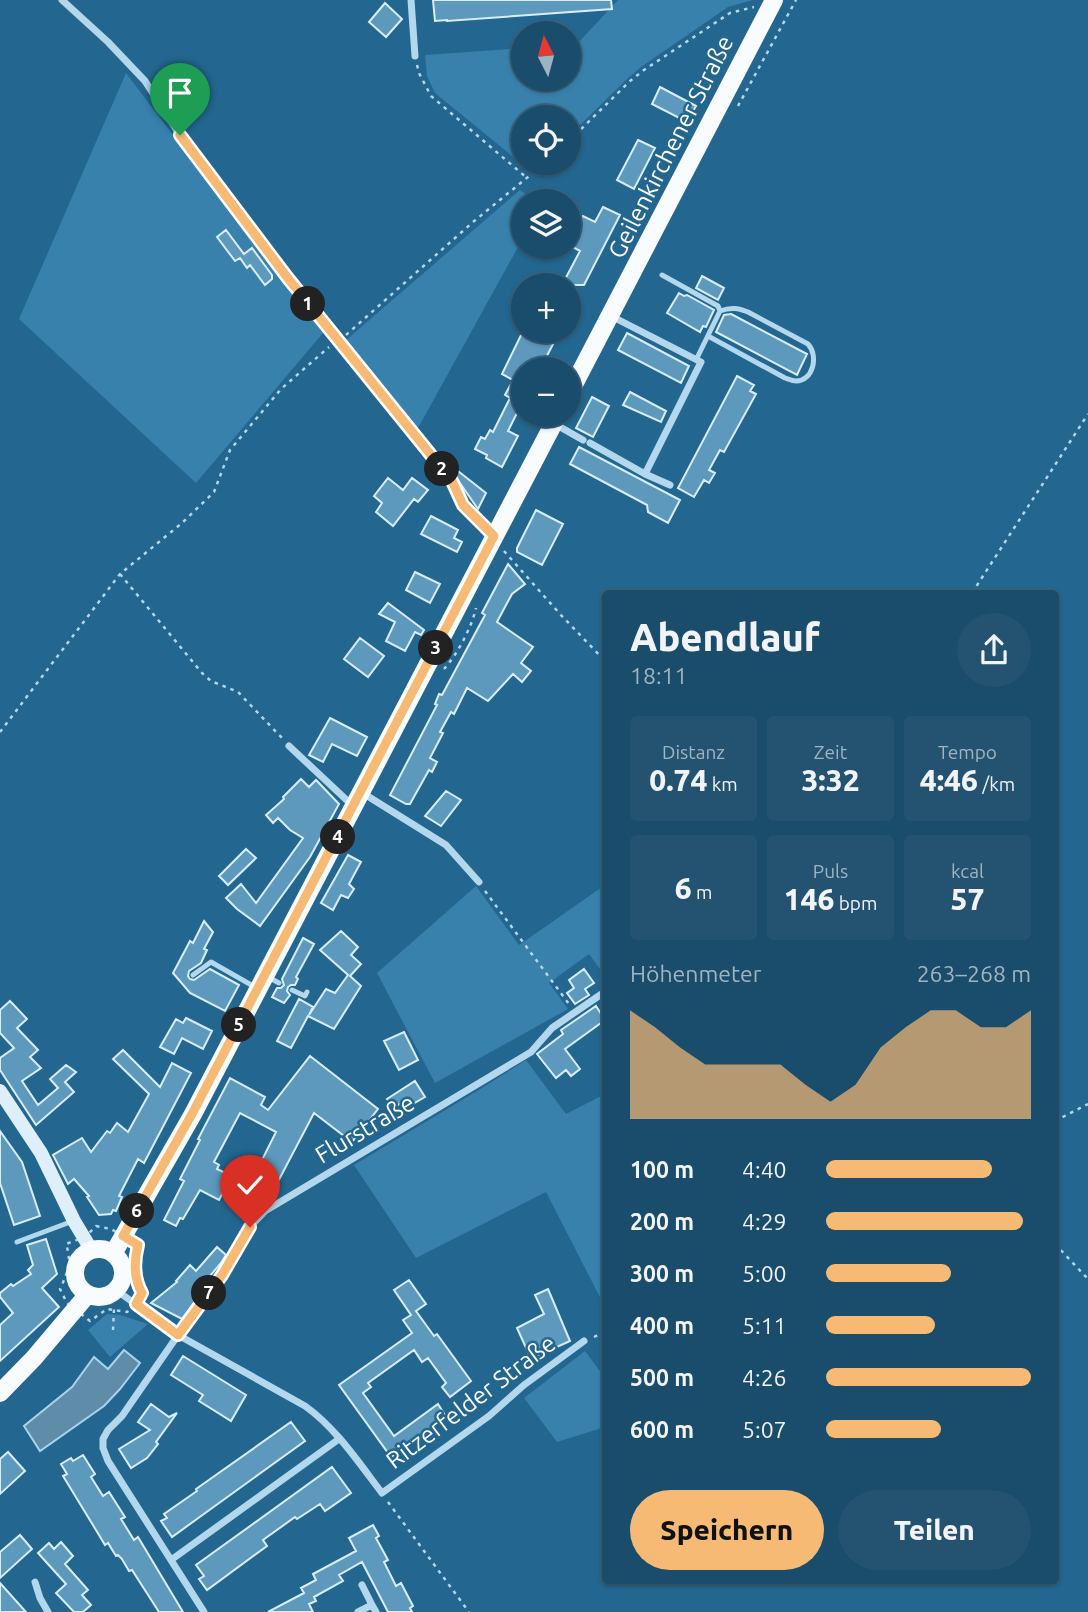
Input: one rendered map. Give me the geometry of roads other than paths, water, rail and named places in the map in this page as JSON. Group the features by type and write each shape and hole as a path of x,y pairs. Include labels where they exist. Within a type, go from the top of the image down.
{"main road":[{"name":"Geilenkirchener Straße","path":"581,372 771,5"},
{"path":"113,1254 267,983 357,799 551,427"},
{"path":"0,1091 41,1153 74,1221 89,1244 113,1254 119,1260 123,1276 121,1284 116,1290 102,1297 88,1294 77,1283 76,1267 89,1244"},
{"path":"0,1393 88,1294"}],"street":[{"path":"62,0 145,80 180,135 287,277 452,481 463,505 494,536"},
{"path":"411,0 415,56"},
{"path":"611,316 701,362 645,474"},
{"path":"566,427 586,442 670,485"},
{"path":"289,746 357,799 446,845 478,882"},
{"name":"Flurstraße","path":"204,1612 108,1461 103,1439 108,1430 122,1416 222,1275 250,1227 265,1211 531,1052 552,1028 602,994"},
{"name":"Ritzerfelder Straße","path":"116,1290 178,1335 319,1416 382,1493 489,1416 524,1385 584,1341"},
{"path":"171,1560 339,1439"},
{"path":"35,1582 48,1612"},
{"path":"358,1612 374,1608 362,1585"}],"lane":[{"path":"662,275 718,306 720,311"},
{"path":"696,360 720,311 739,308 808,344 814,354 814,360 807,376 794,381 708,337"},
{"path":"192,975 211,962 267,983"},
{"path":"292,990 305,996 307,992"},
{"path":"17,1242 74,1221"}]}
